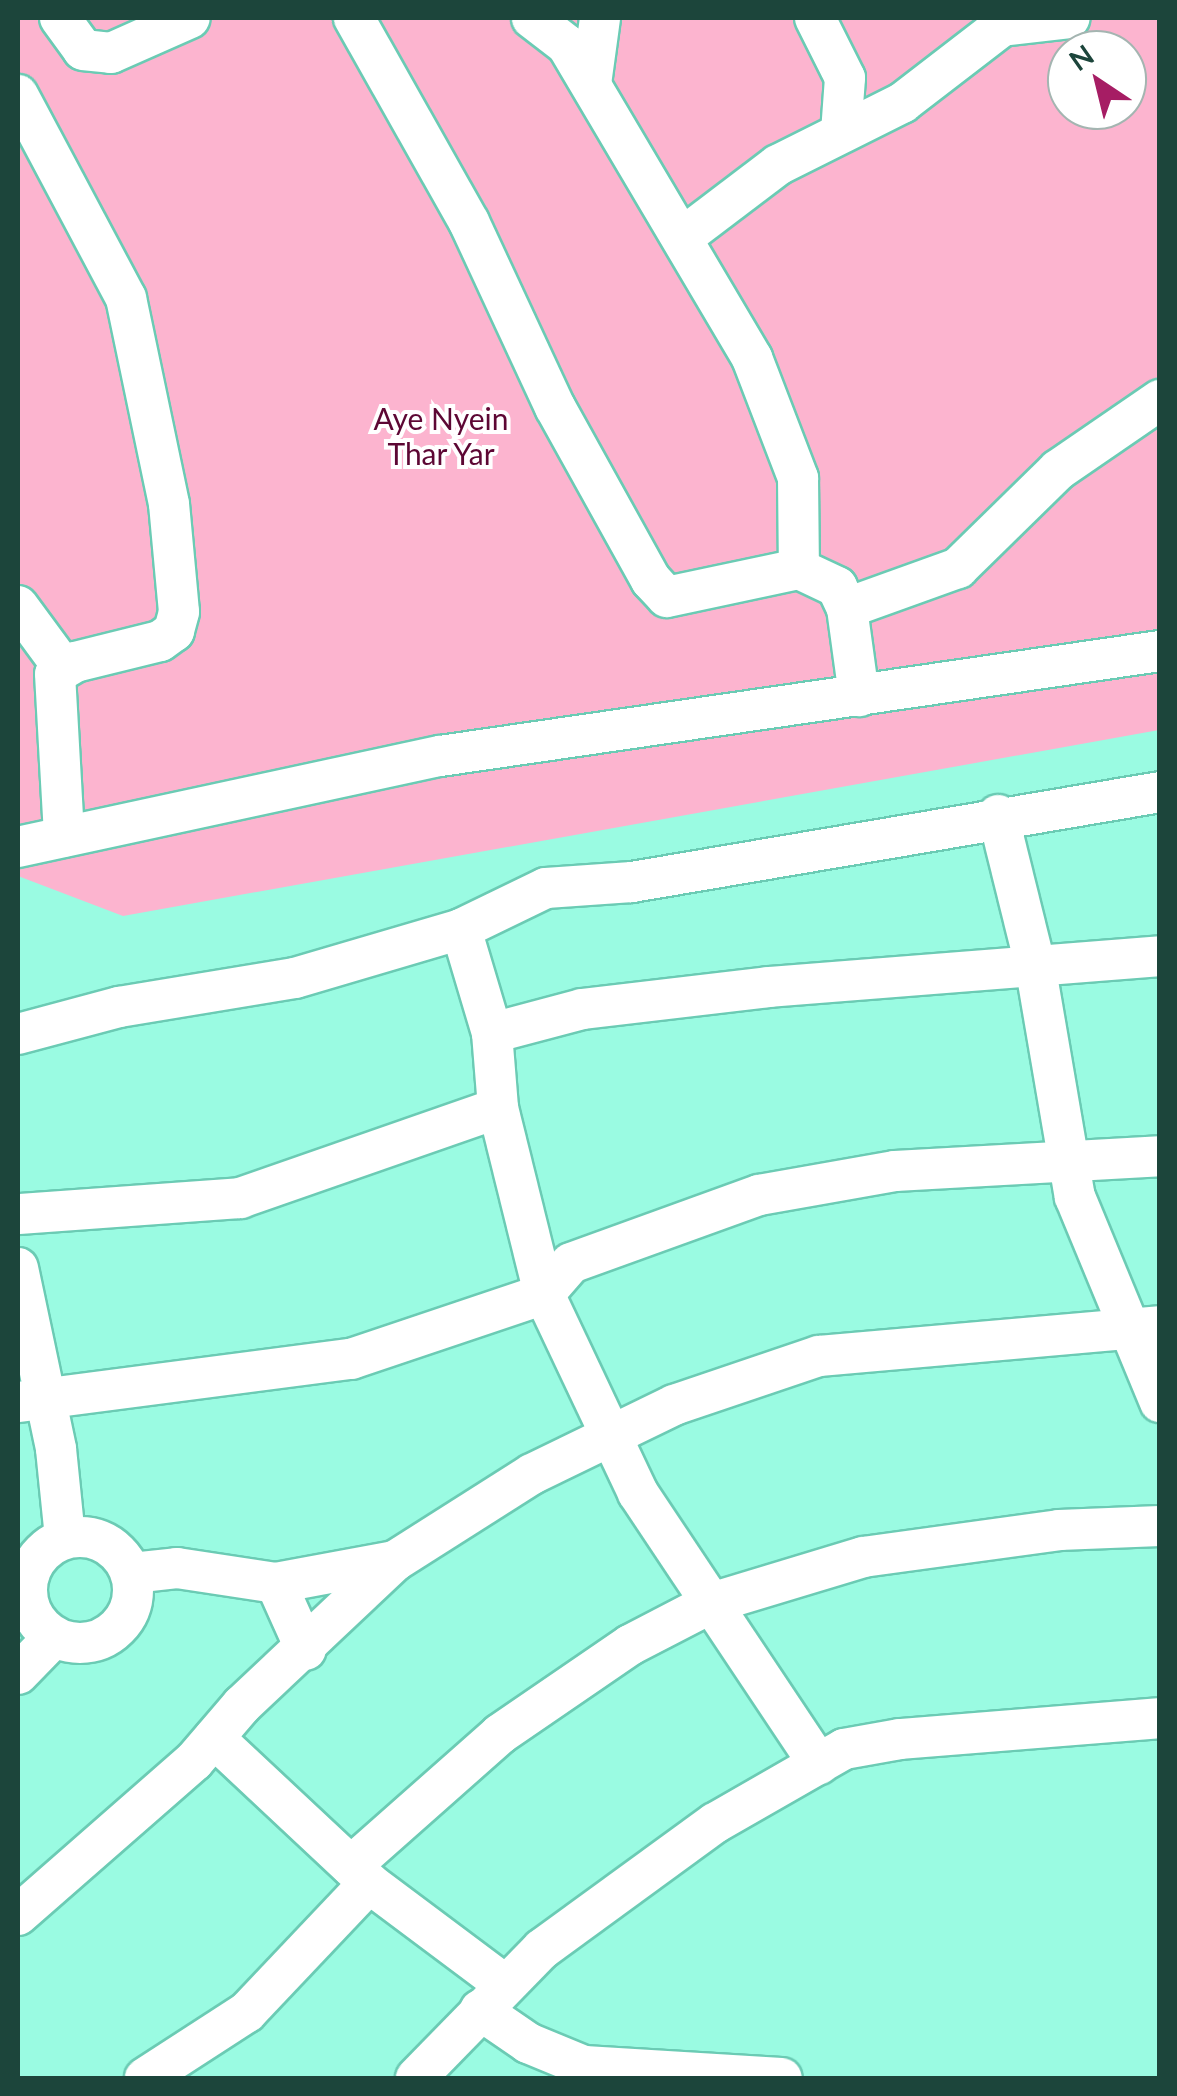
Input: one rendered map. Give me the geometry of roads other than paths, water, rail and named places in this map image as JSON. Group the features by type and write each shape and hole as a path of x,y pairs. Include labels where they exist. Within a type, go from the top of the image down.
{"street":[{"path":"60,18 83,50 111,53 190,18"},
{"path":"354,18 468,222 556,408 651,580 667,597 799,569 837,588 847,608 859,696"},
{"path":"532,18 567,45 752,358 798,478 799,569"},
{"path":"592,84 600,18"},
{"path":"815,18 845,78 841,133"},
{"path":"683,237 778,165 902,103 1000,22 1069,18"},
{"path":"18,95 30,135 126,298 169,504 179,612 174,631 160,642 62,666"},
{"path":"847,608 958,568 1058,470 1160,400"},
{"path":"18,606 62,666"},
{"path":"18,847 440,756 1160,650"},
{"path":"62,666 52,689 64,837"},
{"path":"18,1034 119,1008 295,978 461,930 546,888 632,882 998,815 1160,792"},
{"path":"998,815 1035,964 1066,1160 1142,1327 1160,1402"},
{"path":"461,930 492,1034 498,1108 544,1294 638,1494 819,1764"},
{"path":"492,1034 582,1009 1035,964 1160,956"},
{"path":"18,1214 240,1198 498,1108"},
{"path":"31,1399 351,1359 544,1294 570,1263 759,1194 894,1171 1160,1156"},
{"path":"18,1268 31,1399 65,1538"},
{"path":"18,1916 214,1738 395,1562 486,1501 610,1435 674,1405 820,1356 1142,1327"},
{"path":"144,2078 247,2012 360,1874 500,1734 630,1645 712,1603 862,1556 1059,1530 1160,1526"},
{"path":"65,1538 93,1538 117,1550 132,1574 128,1610 104,1638 79,1644 54,1636 35,1619 22,1595 30,1570 44,1550 65,1538"},
{"path":"132,1574 177,1568 276,1582 395,1562"},
{"path":"276,1582 306,1650"},
{"path":"18,1674 54,1636"},
{"path":"416,2078 492,1997 715,1823 844,1750 900,1739 1160,1718"},
{"path":"214,1738 492,1997 528,2043 584,2066 782,2078"}],"park label":[{"name":"Aye Nyein Thar Yar","path":"441,435"}]}
